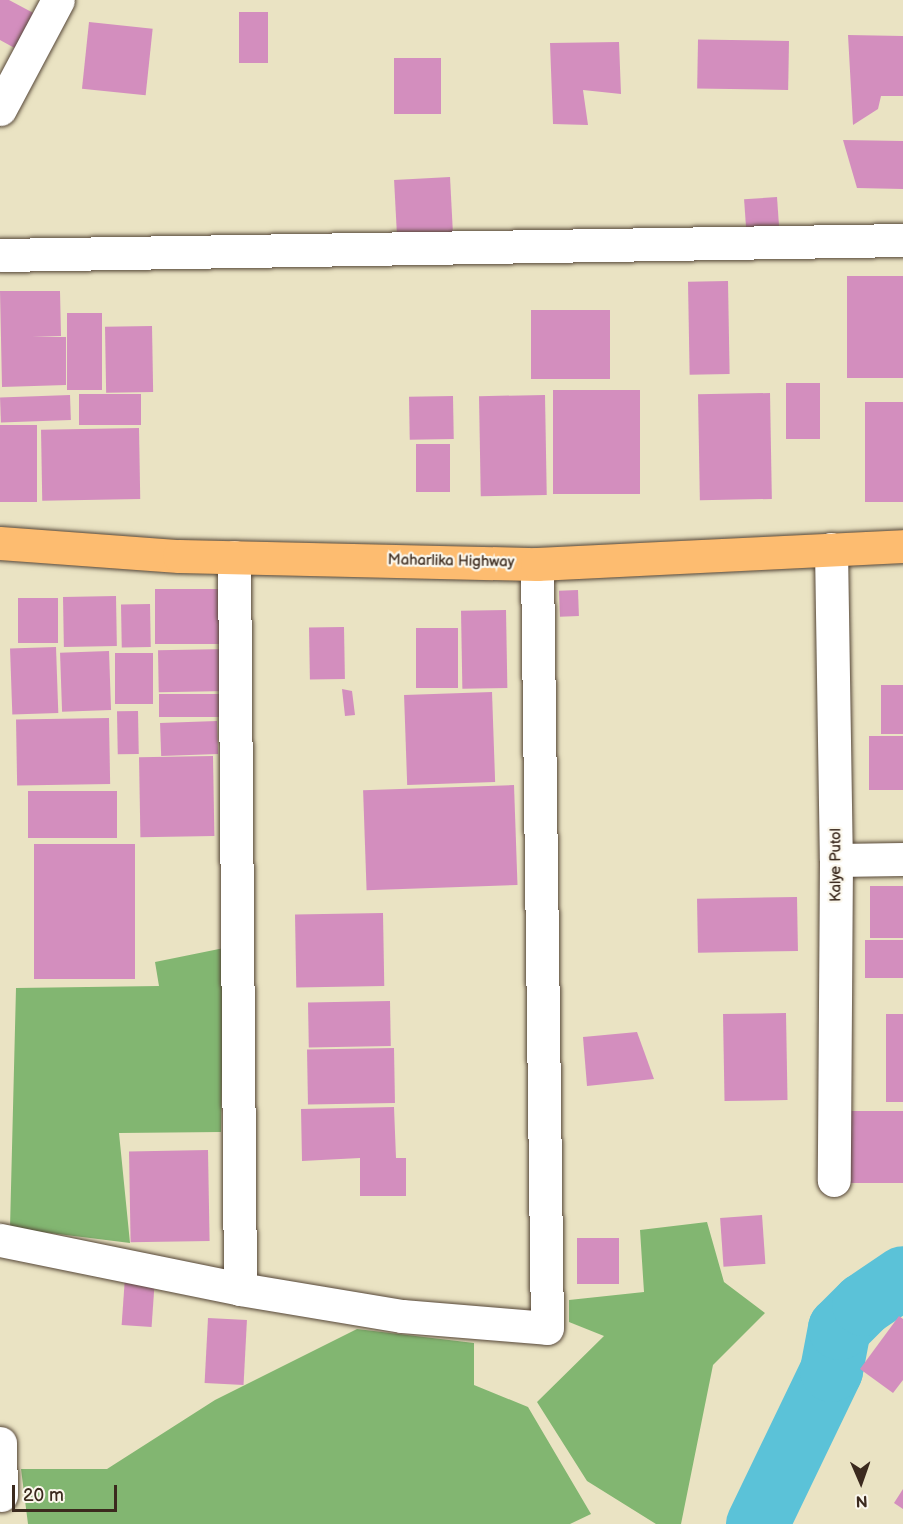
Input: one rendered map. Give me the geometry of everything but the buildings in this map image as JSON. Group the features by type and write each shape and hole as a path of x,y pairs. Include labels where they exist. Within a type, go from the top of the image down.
{"highway":[{"name":"Maharlika Highway","path":"0,543 234,557 537,564 903,546"}],"street":[{"path":"0,109 58,0"},
{"path":"0,255 903,240"},
{"name":"Kalye Putol","path":"831,549 836,860 834,1180"},
{"path":"234,557 240,1289"},
{"path":"0,1240 240,1289 402,1316 547,1328 537,564"},
{"path":"836,860 903,860"},
{"path":"0,1443 1,1494"}],"green space":[{"path":"224,948 221,1132 119,1133 130,1243 10,1228 16,988 159,986 155,962"},
{"path":"707,1222 724,1282 765,1313 713,1365 681,1524 656,1524 587,1481 537,1402 604,1336 569,1322 569,1300 644,1292 640,1230"},
{"path":"357,1329 474,1343 474,1385 528,1407 591,1514 570,1524 28,1524 21,1469 107,1469 215,1400"}],"waterway":[{"path":"757,1524 831,1370 839,1328 863,1304 903,1277"}]}
